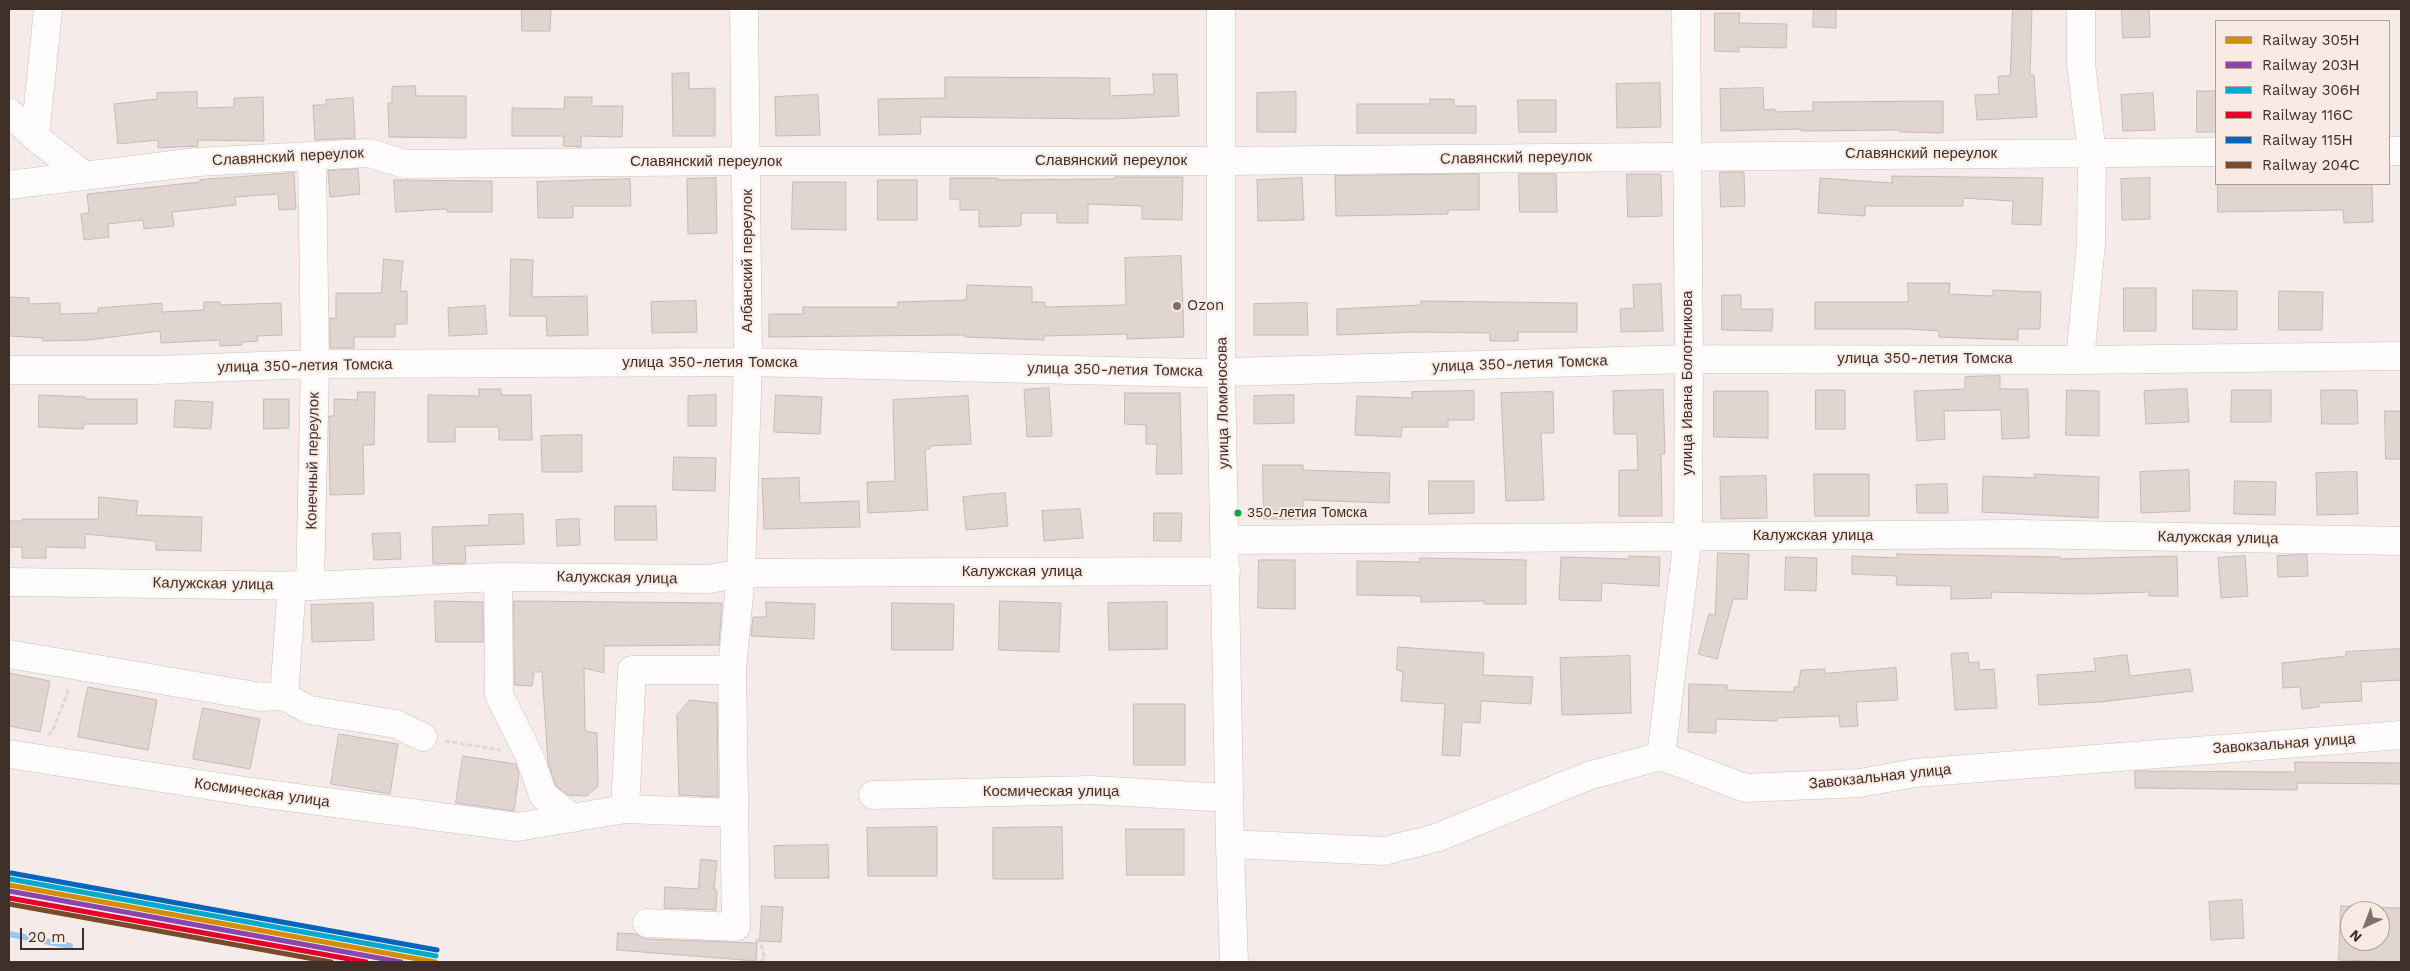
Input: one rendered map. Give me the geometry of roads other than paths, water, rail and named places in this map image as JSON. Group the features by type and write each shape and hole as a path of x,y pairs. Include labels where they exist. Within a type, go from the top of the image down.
{"street":[{"path":"35,137 48,9"},
{"name":"Албанский переулок","path":"647,923 736,927 732,670 741,573 748,362 748,161 744,9"},
{"name":"улица Ломоносова","path":"1221,9 1221,372 1234,962"},
{"name":"улица Ивана Болотникова","path":"1661,756 1688,537 1690,359 1686,9"},
{"path":"2080,9 2080,64 2092,153 2091,244 2080,360"},
{"path":"9,112 35,137 84,175"},
{"name":"Славянский переулок","path":"9,185 197,162 370,153 405,164 748,161 1222,161 2215,152"},
{"name":"Конечный переулок","path":"284,696 301,586 315,364 312,156"},
{"name":"улица 350-летия Томска","path":"9,370 154,370 315,364 748,362 1195,373 1690,359 2080,360 2401,356"},
{"name":"Калужская улица","path":"1225,540 2018,534 2401,541"},
{"name":"Калужская улица","path":"9,582 301,586 498,577 709,579 741,573 1226,571"},
{"path":"498,577 499,695 528,755 543,795 572,818"},
{"path":"9,654 78,668 262,697 284,696 309,710 396,724 423,737"},
{"path":"625,809 632,670 732,670"},
{"name":"Завокзальная улица","path":"1661,756 1746,788 1860,783 1915,773 2401,735"},
{"name":"Космическая улица","path":"14,755 252,792 517,827 625,809 734,813"},
{"path":"1230,844 1384,851 1436,838 1588,776 1661,756"},
{"name":"Космическая улица","path":"873,795 1092,790 1229,798"}],"waterway":[{"path":"9,934 70,946"}],"rail line":[{"name":"115Н","path":"11,873 437,950"},
{"name":"306Н","path":"10,879 436,956"},
{"name":"305Н","path":"9,885 435,962"},
{"name":"203Н","path":"9,891 401,962"},
{"name":"116С","path":"9,898 366,962"},
{"name":"204С","path":"9,904 331,962"}],"place":[{"name":"Ozon","path":"1177,306"},
{"name":"350-летия Томска","path":"1238,513"}]}
